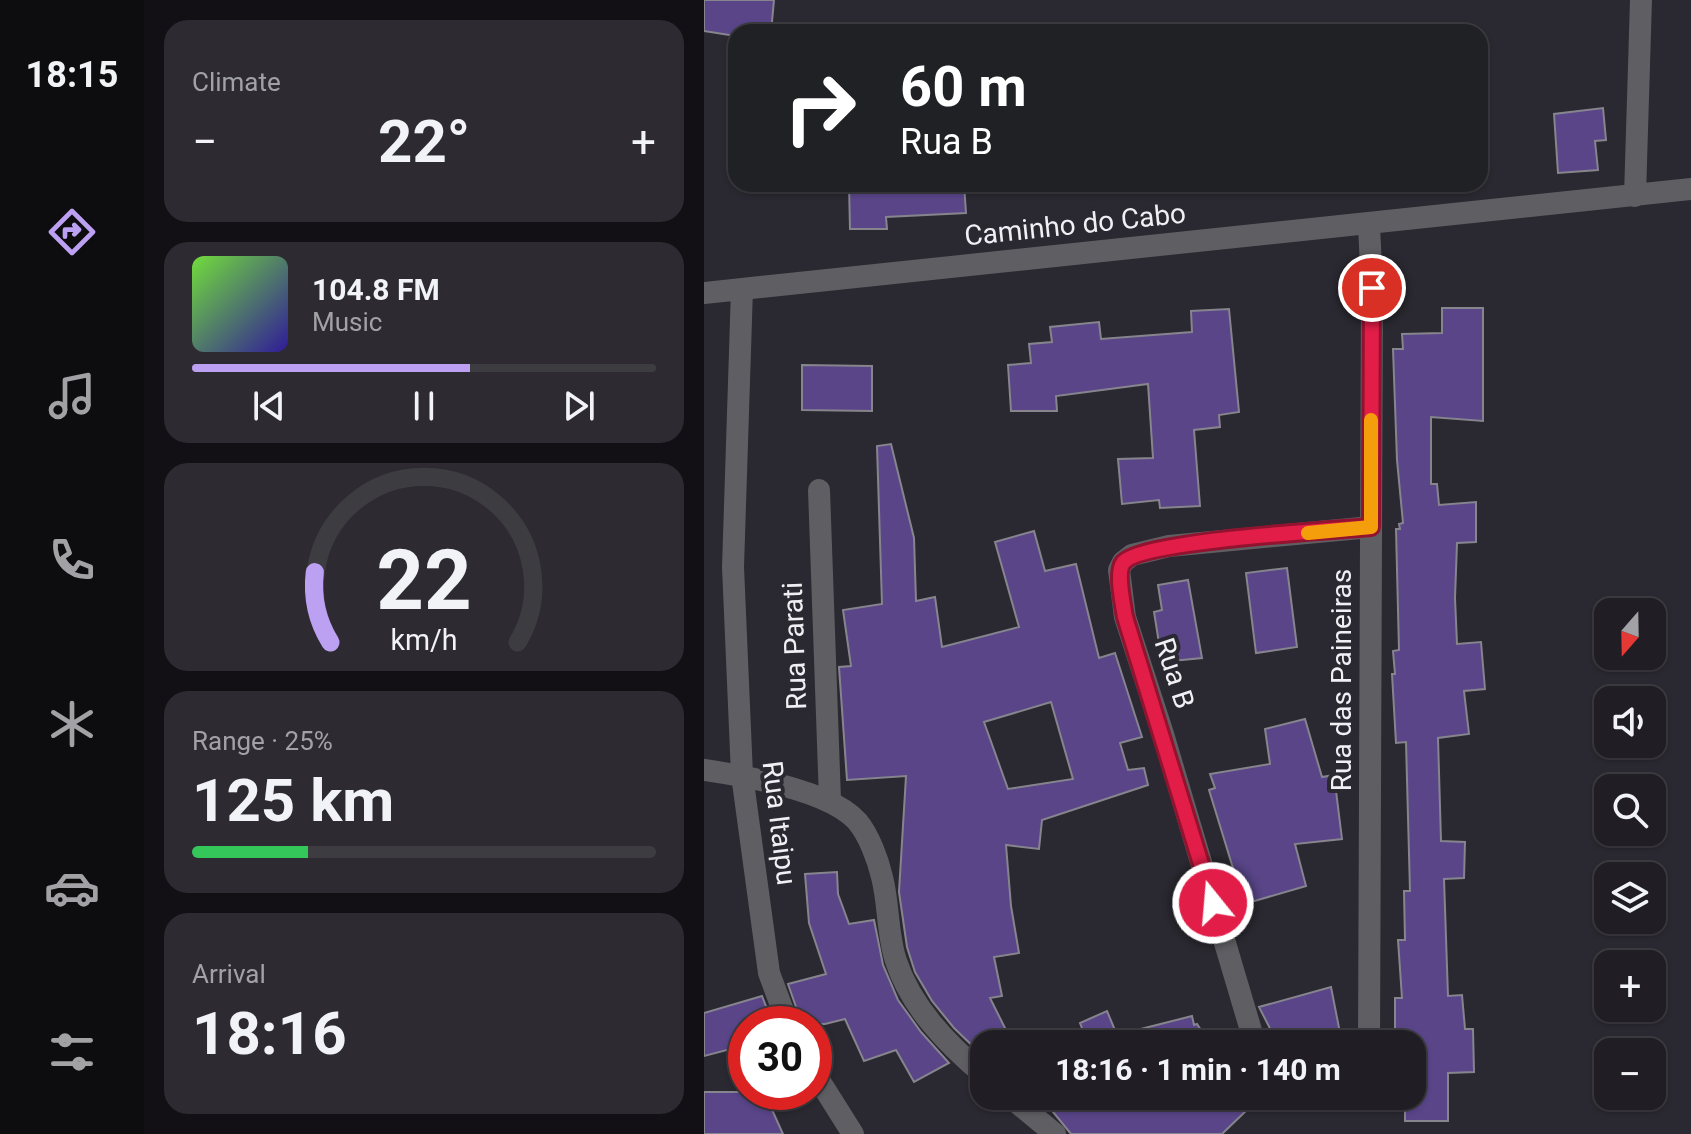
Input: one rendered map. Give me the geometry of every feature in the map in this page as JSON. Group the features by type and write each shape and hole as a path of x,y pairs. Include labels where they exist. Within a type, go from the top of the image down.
{"street":[{"path":"1635,196 1641,0"},
{"name":"Caminho do Cabo","path":"704,293 1691,189"},
{"name":"Rua das Paineiras","path":"1369,225 1372,288 1370,1030"},
{"name":"Rua Itaipu","path":"742,289 733,567 742,775 769,973 781,1006"},
{"name":"Rua Parati","path":"819,490 830,800"},
{"name":"Rua B","path":"1251,1030 1125,617 1119,570 1132,555 1169,546 1371,527"},
{"path":"704,770 742,775 830,800 857,821 882,876 895,959 906,985 928,1020 970,1061"},
{"path":"832,1101 853,1134"},
{"path":"1026,1110 1055,1134"}],"building":[{"path":"704,0 774,0 772,24 728,24 728,35 704,31"},
{"path":"1603,108 1606,140 1595,141 1598,170 1558,173 1554,114"},
{"path":"849,192 965,192 966,213 886,217 887,229 850,229"},
{"path":"1442,308 1483,308 1483,421 1431,417 1431,484 1437,484 1439,505 1476,502 1476,542 1457,543 1457,644 1481,642 1485,689 1464,691 1469,734 1438,738 1441,841 1465,842 1464,878 1444,879 1448,996 1462,995 1465,1029 1473,1029 1474,1072 1448,1073 1448,1121 1405,1121 1405,1110 1426,1110 1426,1030 1395,1030 1395,998 1402,998 1398,940 1405,940 1404,891 1410,891 1406,742 1396,743 1392,674 1395,674 1393,651 1399,650 1396,529 1400,529 1399,524 1403,523 1393,349 1403,349 1402,334 1442,333"},
{"path":"1229,309 1239,412 1219,415 1220,427 1194,430 1200,506 1160,508 1159,500 1122,504 1118,459 1153,458 1148,384 1056,396 1057,411 1011,411 1008,365 1031,363 1029,344 1052,342 1050,327 1099,322 1101,339 1192,332 1191,311"},
{"path":"802,365 872,366 872,411 802,410"},
{"path":"891,444 914,538 916,601 935,597 942,647 1019,627 995,542 1034,531 1045,571 1076,564 1099,658 1115,653 1142,737 1120,743 1128,770 1144,768 1148,785 1042,820 1039,849 1006,845 1019,953 994,957 1002,996 990,998 1006,1030 970,1030 970,1043 932,1001 915,972 907,947 899,892 906,776 847,780 839,667 851,666 843,610 882,604 877,446","holes":["1051,702 1073,779 1008,789 984,722"]},
{"path":"1287,568 1297,647 1256,653 1246,573"},
{"path":"1188,580 1202,658 1162,662 1154,612 1162,610 1158,585"},
{"path":"1305,719 1322,777 1334,775 1342,839 1295,844 1306,886 1244,904 1209,790 1215,788 1210,774 1270,764 1265,729"},
{"path":"837,872 838,894 849,924 874,920 883,965 898,1000 949,1063 914,1082 896,1050 864,1061 845,1019 832,1022 832,1006 796,1006 788,984 826,974 809,923 805,874"},
{"path":"1331,987 1339,1030 1271,1030 1259,1007"},
{"path":"762,996 766,1006 728,1006 728,1050 704,1056 704,1013"},
{"path":"1107,1011 1115,1030 1083,1030 1080,1023"},
{"path":"1192,1016 1194,1025 1197,1024 1201,1030 1137,1030"},
{"path":"704,1092 728,1092 728,1110 772,1110 783,1134 704,1134"},
{"path":"1051,1110 1247,1110 1222,1134 1071,1134"}],"slow traffic":[{"path":"1308,533 1371,527 1371,420"}],"route":[{"path":"1213,903 1125,617 1119,570 1132,555 1169,546 1371,527 1372,288"}]}
